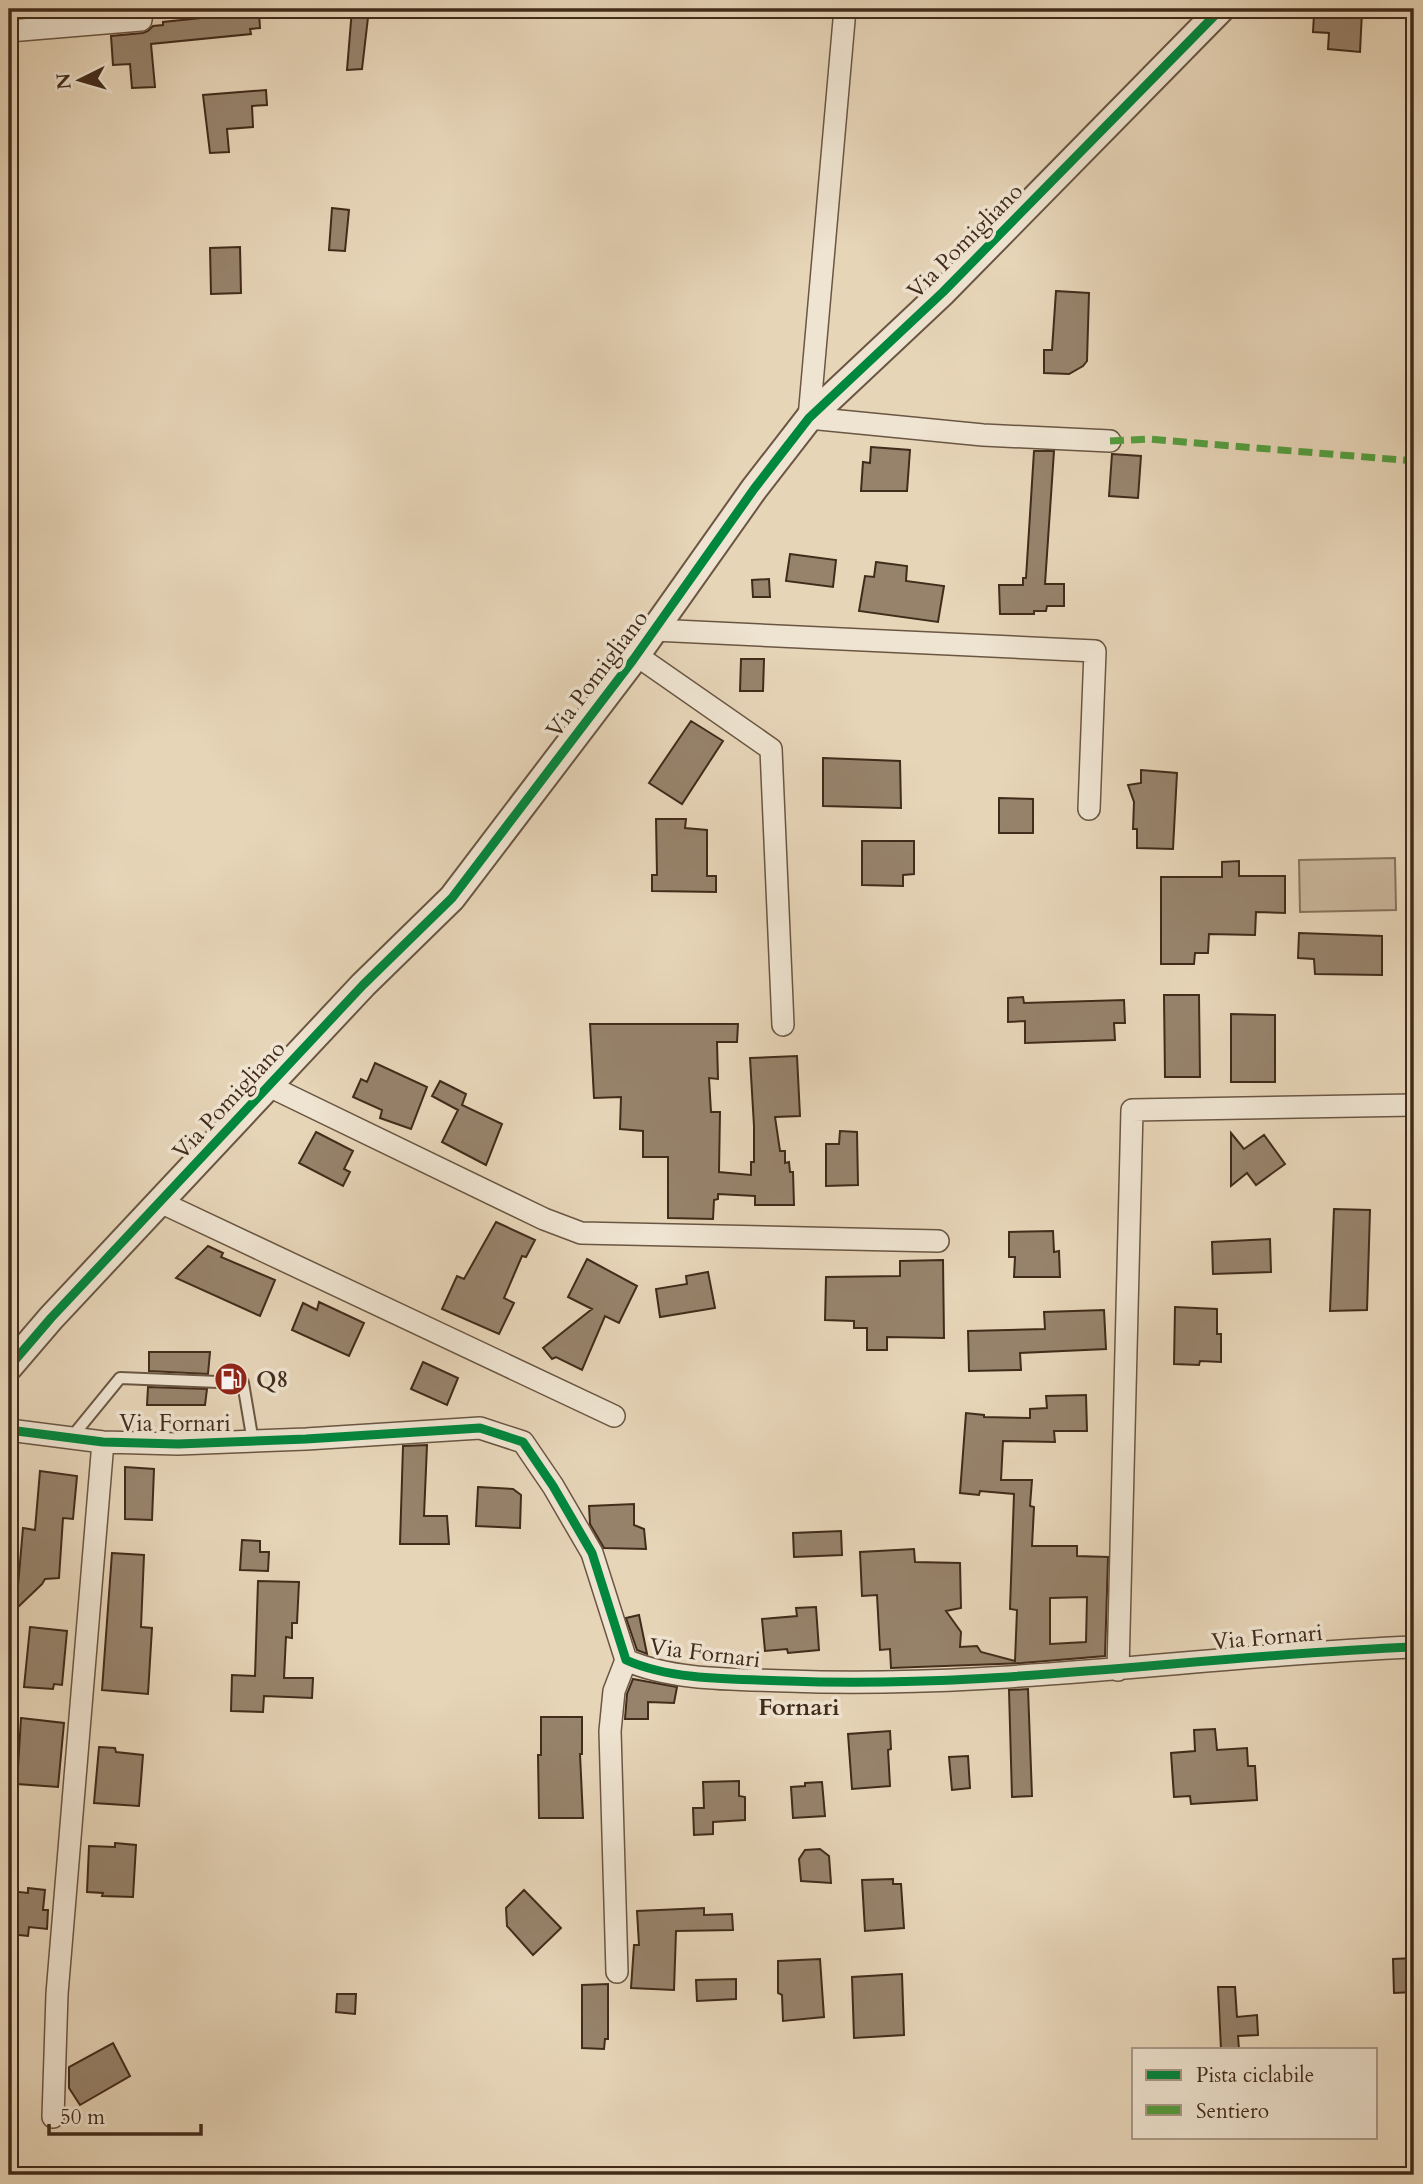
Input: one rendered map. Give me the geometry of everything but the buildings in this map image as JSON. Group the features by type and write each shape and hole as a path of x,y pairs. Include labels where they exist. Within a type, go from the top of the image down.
{"street":[{"path":"9,31 141,20 142,9"},
{"path":"845,9 809,418 983,435 1110,441"},
{"name":"Via Pomigliano","path":"9,1367 51,1318 363,985 452,898 636,655 754,489 809,418 943,292 1221,9"},
{"path":"654,630 1095,650 1089,809"},
{"path":"636,655 771,749 783,1025"},
{"path":"269,1086 544,1219 581,1233 938,1241"},
{"path":"1118,1670 1132,1110 1414,1105"},
{"path":"160,1202 614,1416"},
{"name":"Via Fornari","path":"9,1430 103,1442 178,1444 480,1429 523,1442 553,1486 592,1553 625,1660 647,1669 719,1678 842,1683 938,1681 1118,1670 1350,1649 1414,1647"},
{"name":"Via Fornari","path":"52,2116 57,1994 103,1442"},
{"path":"617,1972 610,1731 614,1691 625,1660"}],"lane":[{"path":"71,1438 120,1378 243,1383 253,1441"}],"shaded area":[{"path":"1395,858 1396,910 1300,912 1299,860"}],"marked path":[{"path":"1110,441 1148,439 1414,461"}],"cycle path":[{"path":"9,1367 51,1318 363,985 452,898 633,660 754,489 809,418 943,292 1221,9"},
{"path":"9,1430 103,1442 178,1444 480,1428 523,1442 553,1486 592,1553 626,1660 664,1672 726,1679 788,1681 945,1680 1414,1647"}],"place":[{"name":"Q8","path":"231,1379"}],"district":[{"name":"Fornari","path":"799,1707"}]}
